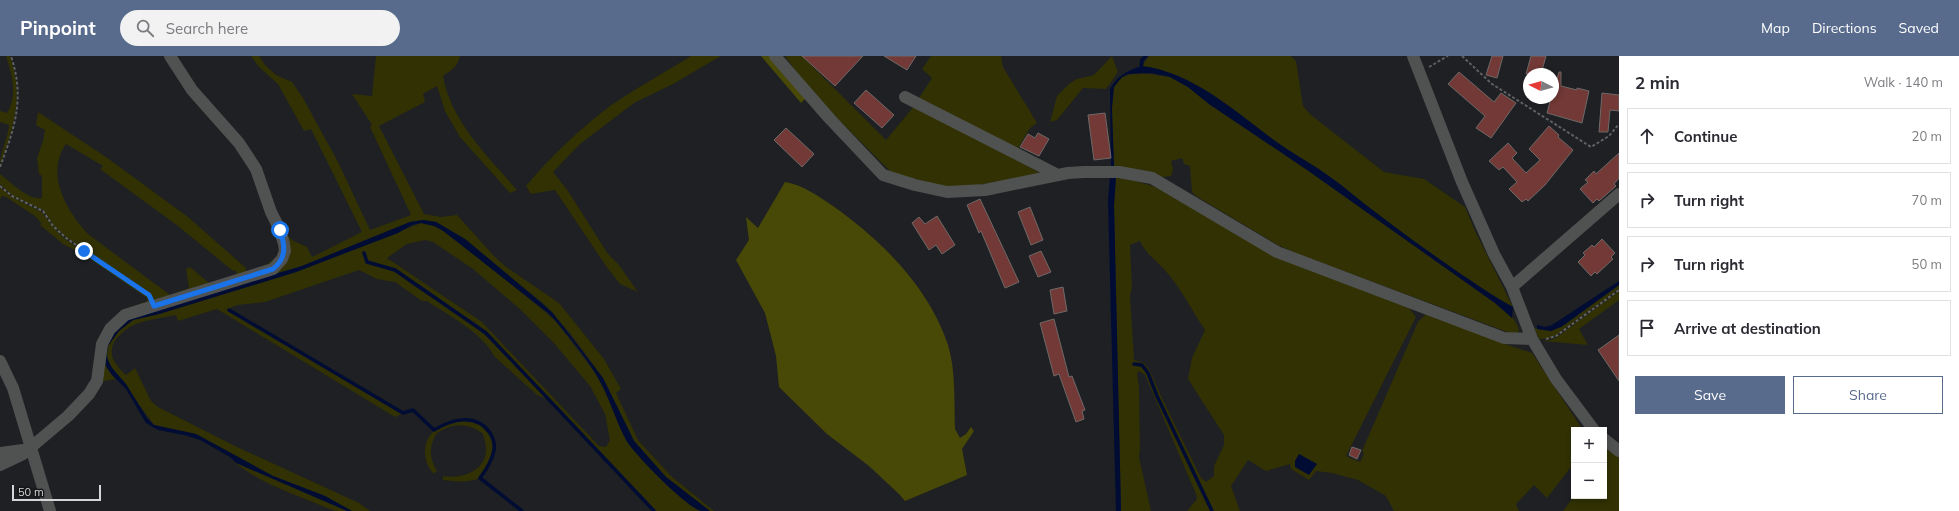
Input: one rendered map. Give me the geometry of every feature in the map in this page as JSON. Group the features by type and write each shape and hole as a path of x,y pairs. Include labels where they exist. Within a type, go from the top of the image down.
{"street":[{"path":"0,465 23,454 68,416 95,388 99,371 102,344 110,329 125,315 273,269 278,265 285,251 280,230 251,160 192,90 170,56"},
{"path":"775,56 830,119 883,175 947,192 985,190 1058,175 1084,172 1119,172 1152,178 1277,252 1504,338 1532,339"},
{"path":"1412,57 1420,72 1462,182 1494,254 1512,288 1532,339 1556,379 1592,427"},
{"path":"905,97 1058,175"},
{"path":"1512,288 1619,194"},
{"path":"0,361 13,388 50,511"},
{"path":"1607,442 1619,451"},
{"path":"0,453 30,448"}],"path":[{"path":"0,167 15,126 17,112 15,70 11,56"},
{"path":"1420,72 1448,56"},
{"path":"1462,56 1492,84 1591,147 1609,136 1619,124"},
{"path":"0,186 12,196 43,211 58,231 149,295 154,306"},
{"path":"1532,339 1550,339 1556,336 1619,290"}],"shaded area":[{"path":"6,56 10,56 14,71 17,98 13,124 0,165 1,155 9,125 0,122 0,111 7,113 13,92 12,78"},
{"path":"251,56 259,56 265,65 276,75 292,82 303,98 338,162 370,230 411,215 370,127 372,125 352,94 372,96 376,56 460,56 456,65 443,76 447,93 462,123 472,138 517,190 510,193 460,137 445,111 437,86 423,94 425,102 379,126 424,214 441,217 457,215 493,255 506,267 559,303 604,359 621,389 616,393 638,440 671,476 714,511 710,511 666,477 634,441 603,378 570,333 544,304 465,239 436,222 423,220 410,222 302,266 133,316 110,336 103,352 104,361 108,370 116,379 104,381 98,387 101,377 103,345 113,328 128,315 272,272 282,262 286,253 282,229 292,240 307,247 312,257 362,232 311,129 304,131 278,84 259,67"},
{"path":"691,56 721,56 673,84 634,103 580,144 553,172 568,191 608,254 619,265 638,292 620,284 606,266 555,190 531,194 526,186 555,154 610,106"},
{"path":"761,56 770,56 805,99 801,103"},
{"path":"785,56 802,56 886,140 915,105 1042,174 954,189 892,173 809,90"},
{"path":"931,56 1001,56 1003,67 1037,123 1030,128 1017,150 919,98 932,78 922,69"},
{"path":"1112,56 1118,72 1106,89 1083,88 1057,120 1050,122 1057,96 1069,84 1077,79 1094,75"},
{"path":"1149,56 1291,56 1296,61 1303,106 1311,115 1384,172 1424,179 1465,207 1475,231 1513,307 1432,254 1318,168 1278,143 1231,107 1198,86 1180,77 1161,70 1142,66"},
{"path":"1142,73 1170,77 1188,87 1209,104 1289,157 1495,303 1513,319 1519,331 1517,333 1510,333 1293,252 1276,244 1196,196 1192,192 1190,166 1184,164 1182,158 1171,161 1173,170 1171,176 1162,177 1139,169 1114,169 1112,95 1114,88 1121,78"},
{"path":"182,83 230,136 245,155 273,216 282,241 283,251 280,259 273,267 157,303 150,295 136,284 67,238 54,226 43,210 13,196 0,184 0,174 25,193 36,198 42,198 42,176 39,174 37,158 45,130 36,125 38,112 106,157 188,217 246,268 246,273 266,265 279,255 280,249 276,233 256,182 241,153 200,108","holes":["66,144 103,166 100,169 178,226 233,271 235,270 238,276 209,283 190,267 186,269 189,288 170,295 88,234 72,214 66,203 61,191 57,167 60,155"]},
{"path":"1116,177 1122,177 1156,187 1277,257 1409,308 1416,317 1346,456 1360,462 1364,454 1362,451 1418,322 1425,315 1429,315 1532,353 1581,427 1571,427 1571,467 1547,498 1534,485 1516,504 1519,511 1394,511 1386,496 1358,480 1332,473 1316,471 1309,480 1291,469 1290,464 1266,471 1248,460 1231,486 1240,511 1213,511 1158,396 1149,372 1142,364 1134,363 1134,365 1145,368 1156,397 1211,511 1187,511 1197,499 1196,494 1145,375 1139,371 1137,374 1139,387 1139,457 1151,511 1121,511 1114,205","holes":["1140,241 1149,254 1165,270 1174,282 1205,330 1192,358 1188,379 1224,435 1224,445 1214,466 1214,476 1206,482 1201,478 1150,371 1144,363 1134,360 1130,296 1132,287 1130,245"]},
{"path":"785,182 804,188 816,195 851,219 869,234 901,266 916,284 929,304 940,324 951,355 954,387 955,429 960,438 966,434 971,427 974,431 962,449 967,475 905,501 869,466 827,434 779,387 776,356 765,313 736,260 749,240 746,217 758,228"},
{"path":"0,187 12,197 42,212 53,227 65,239 135,286 149,296 152,301 126,309 147,301 147,298 84,255 63,244 40,225 42,224 35,216 6,197 2,196 0,199"},
{"path":"421,223 434,226 450,235 554,319 596,374 608,397 623,434 633,449 666,484 701,511 655,511 487,333 395,270 368,261 364,252 363,253 367,263 394,271 414,286 473,324 497,346 547,399 537,395 494,356 482,339 464,325 427,301 422,301 395,282 377,279 359,270 265,302 238,305 228,310 402,414 395,417 217,309 178,321 176,315 134,325 127,329 115,341 112,347 112,357 117,366 126,375 135,368 151,401 158,407 237,447 359,503 370,511 352,511 325,496 273,476 196,434 154,425 108,362 108,346 119,330 133,320 159,314 296,272","holes":["425,240 433,242 473,269 521,310 553,342 590,386 605,414 610,440 606,447 599,446 482,322 387,258 407,244"]},
{"path":"1619,285 1619,289 1556,335 1550,338 1539,339 1534,328 1551,331 1566,324"},
{"path":"1619,291 1619,300 1579,329 1588,345 1541,341 1551,340 1557,337"},
{"path":"458,420 477,423 489,433 492,440 493,449 491,457 484,470 477,479 469,481 443,480 443,476 453,477 471,472 483,461 486,453 485,444 482,433 476,429 459,425 442,430 436,434 431,448 432,461 437,471 434,474 426,461 426,444 431,434 440,427"},
{"path":"1607,450 1619,457 1619,511 1563,511 1572,499 1607,499"},
{"path":"232,460 347,511 336,511 327,508 265,482"}],"water":[{"path":"1142,66 1161,70 1180,77 1214,96 1278,143 1318,168 1432,254 1513,307 1512,318 1495,303 1310,172 1209,104 1188,87 1170,77 1152,73 1128,74 1122,77 1114,87 1112,108 1114,169 1111,168 1110,89 1116,80 1123,74"},
{"path":"1110,176 1116,177 1114,205 1121,511 1116,511 1108,200"},
{"path":"423,220 436,222 465,239 552,312 603,378 634,441 666,477 710,511 701,511 684,500 649,468 631,447 622,432 609,400 592,368 574,343 548,313 442,230 434,226 421,223 412,225 398,233 296,272 159,314 133,320 119,331 108,346 107,358 112,368 126,384 147,418 154,425 196,434 273,476 325,496 352,511 347,511 236,463 230,457 200,440 158,430 146,423 126,389 112,375 106,366 105,345 110,336 133,316 302,266 410,222"},
{"path":"1619,281 1619,285 1561,327 1551,331 1537,329 1537,325 1545,327 1552,325"},
{"path":"1299,454 1317,464 1309,475 1295,467 1295,461"}],"building":[{"path":"802,56 863,56 835,86"},
{"path":"884,56 916,56 907,70"},
{"path":"1492,56 1503,56 1497,78 1486,75"},
{"path":"1531,56 1546,56 1543,68 1528,68"},
{"path":"1459,72 1494,102 1501,93 1516,103 1491,138 1476,128 1485,116 1448,84"},
{"path":"1559,72 1561,72 1561,86 1589,91 1582,123 1547,113 1549,104 1559,104"},
{"path":"866,90 894,115 882,128 854,103"},
{"path":"1602,93 1619,95 1619,111 1610,110 1608,132 1599,132"},
{"path":"1105,113 1111,158 1094,160 1088,115"},
{"path":"1549,126 1559,135 1558,137 1573,150 1545,185 1528,201 1526,199 1522,202 1509,189 1517,182 1503,167 1499,170 1489,161 1508,143 1517,153 1512,158 1526,173 1540,160 1529,149"},
{"path":"786,128 814,154 802,167 774,140"},
{"path":"1038,133 1049,139 1039,156 1020,147 1028,134 1035,138"},
{"path":"1619,153 1619,178 1614,184 1616,186 1599,201 1597,199 1593,203 1580,189 1588,182 1585,180 1594,171 1596,174"},
{"path":"980,199 1019,282 1005,288 981,231 979,233 967,205"},
{"path":"1030,207 1043,240 1031,245 1018,212"},
{"path":"937,216 955,245 942,254 936,245 929,250 912,223 919,217 925,224"},
{"path":"1602,239 1615,253 1611,257 1613,259 1597,274 1595,272 1591,276 1578,262 1585,255 1583,253 1592,245 1594,247"},
{"path":"1041,251 1051,272 1038,277 1029,256"},
{"path":"1063,287 1067,311 1054,314 1050,290"},
{"path":"1054,319 1069,377 1072,376 1085,410 1082,411 1084,419 1076,422 1059,374 1054,376 1040,323"},
{"path":"1619,335 1619,381 1598,350"},
{"path":"1352,447 1361,450 1357,459 1349,455"}],"waterway":[{"path":"1141,69 1142,60 1146,56"},
{"path":"364,253 367,262 395,270 486,333 654,511"},
{"path":"229,310 403,413 413,410 434,430 448,423 464,420 471,420 484,427 492,437 494,448 487,469 480,478 522,511"},
{"path":"1134,364 1142,365 1148,373 1157,396 1212,511"}],"route":[{"path":"84,251 149,295 154,306 273,269 282,259 285,251 280,230"}]}
